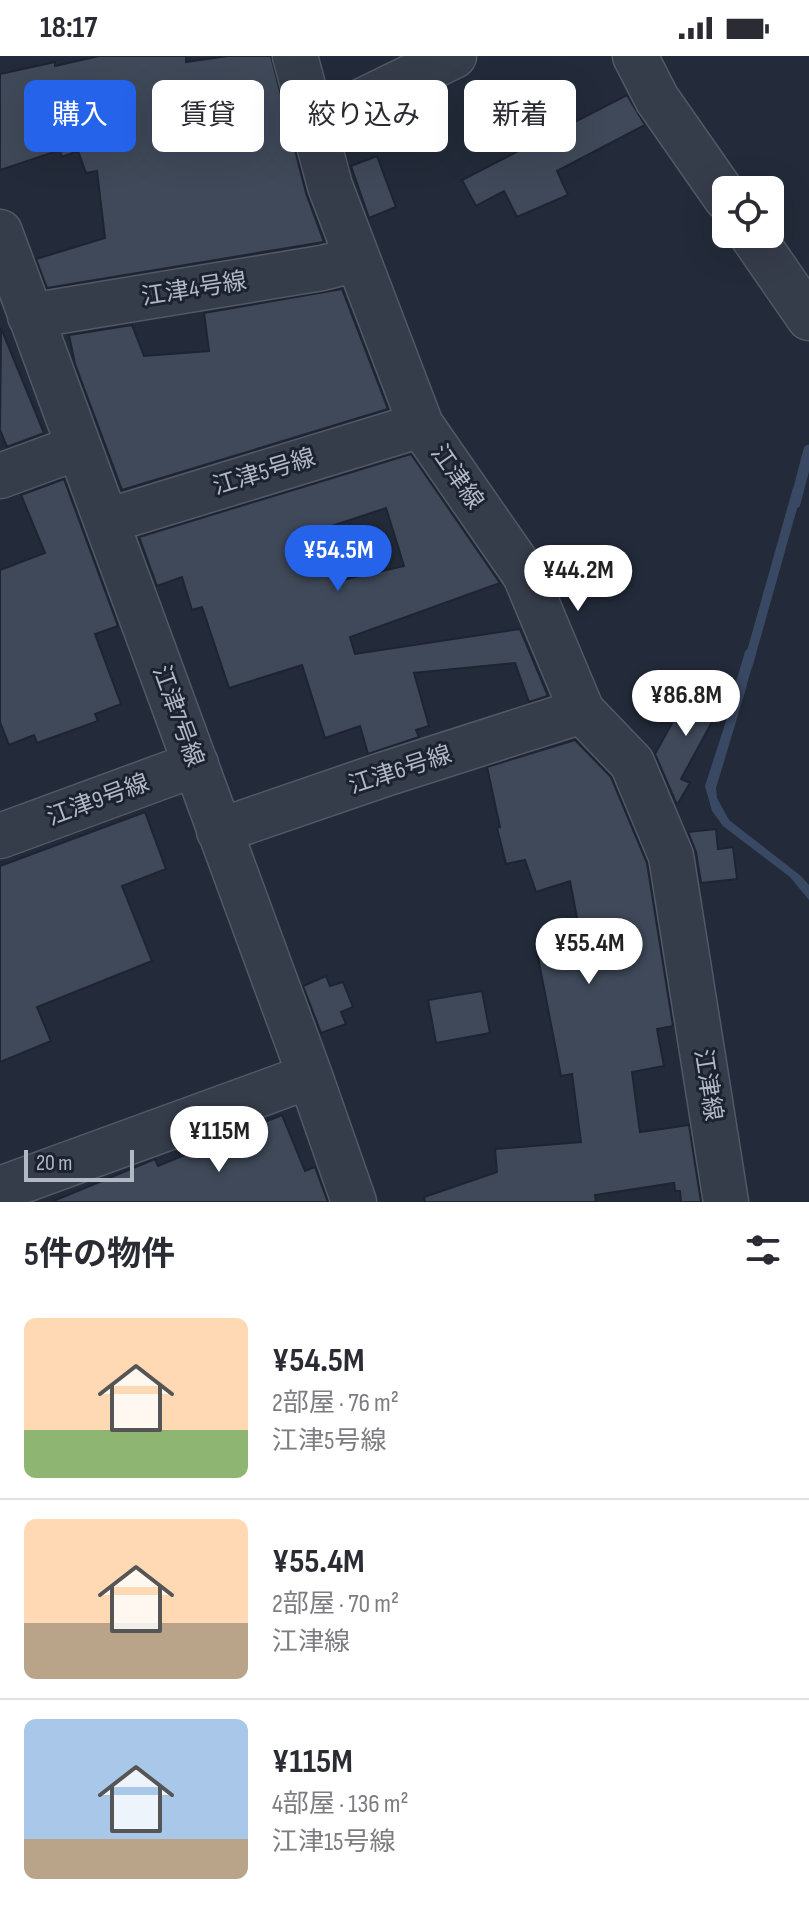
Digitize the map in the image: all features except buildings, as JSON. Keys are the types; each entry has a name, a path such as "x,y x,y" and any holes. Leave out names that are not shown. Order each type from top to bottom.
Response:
{"street":[{"name":"江津線","path":"295,56 301,80"},
{"path":"405,80 454,56"},
{"path":"635,56 657,99 712,178"},
{"name":"江津線","path":"321,152 330,186 421,425 525,575 582,711 632,763 671,856 726,1202"},
{"name":"江津7号線","path":"0,232 354,1202"},
{"path":"761,248 809,318"},
{"name":"江津4号線","path":"30,316 322,268 357,259"},
{"name":"江津5号線","path":"107,521 421,425"},
{"path":"0,476 79,447"},
{"name":"江津6号線","path":"219,831 582,711"},
{"name":"江津9号線","path":"0,836 196,764"},
{"path":"0,1189 310,1076"}],"water":[{"path":"793,488 802,491 752,668 743,665"},
{"path":"739,681 747,685 716,788 717,798 729,820 801,876 809,885 809,900 790,877 723,826 712,811 705,786"}],"waterway":[{"path":"795,503 809,450"},
{"path":"738,695 750,654"}]}
